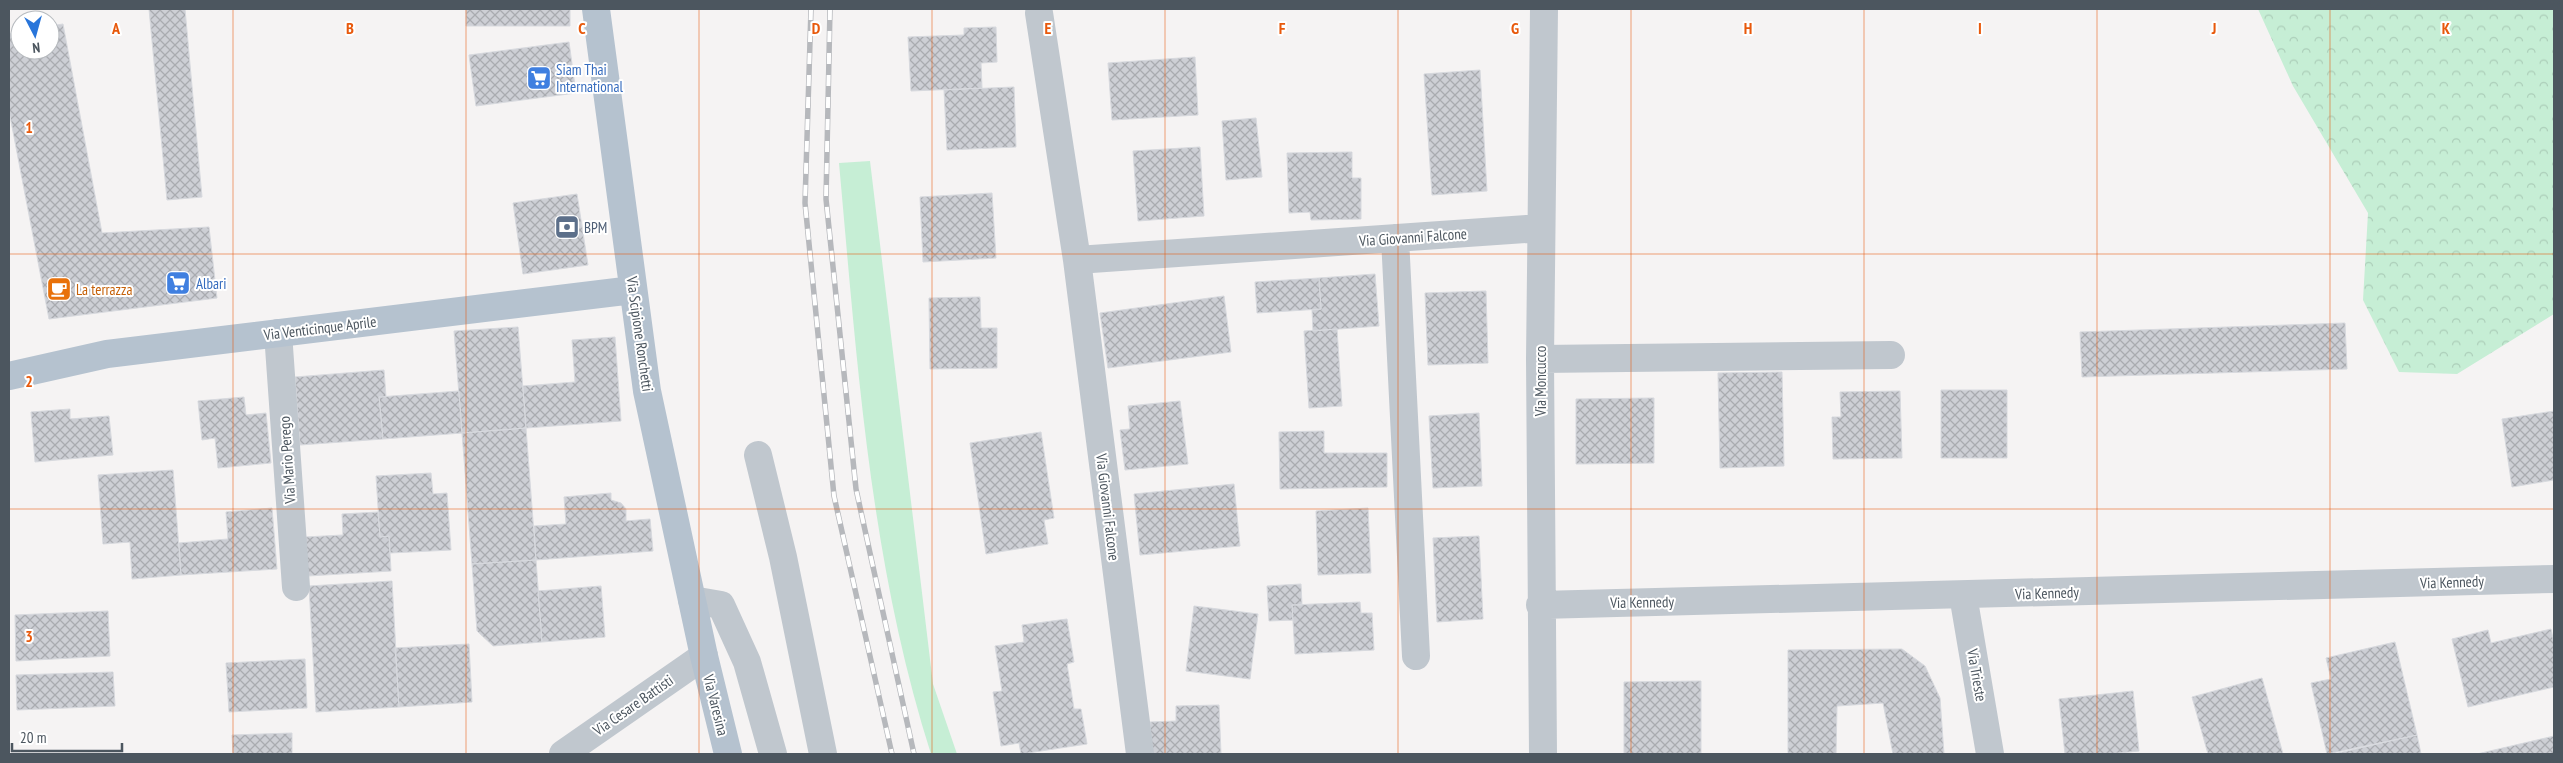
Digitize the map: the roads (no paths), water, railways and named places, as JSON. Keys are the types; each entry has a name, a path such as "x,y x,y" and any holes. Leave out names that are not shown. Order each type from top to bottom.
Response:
{"main road":[{"name":"Via Scipione Ronchetti","path":"596,9 647,390 704,656"},
{"name":"Via Venticinque Aprile","path":"9,376 107,354 633,290"},
{"name":"Via Varesina","path":"704,656 728,754"}],"street":[{"name":"Via Moncucco","path":"1543,754 1540,605 1540,228 1544,9"},
{"name":"Via Giovanni Falcone","path":"1039,12 1077,260 1140,754"},
{"name":"Via Giovanni Falcone","path":"1077,260 1540,228"},
{"path":"1395,238 1416,656"},
{"name":"Via Mario Perego","path":"278,333 296,587"},
{"path":"1540,359 1891,355"},
{"path":"758,455 783,558 824,754"},
{"name":"Via Kennedy","path":"1540,605 2554,579"},
{"name":"Via Trieste","path":"1962,595 1990,754"},
{"path":"692,600 721,605 747,662 773,754"},
{"name":"Via Cesare Battisti","path":"563,754 704,656"}],"railway":[{"path":"811,9 805,203 834,496 892,754"},
{"path":"830,9 826,199 856,489 914,754"}],"place":[{"name":"Siam Thai International","path":"539,78"},
{"name":"BPM","path":"567,227"},
{"name":"Albari","path":"178,283"},
{"name":"La terrazza","path":"59,289"}]}
